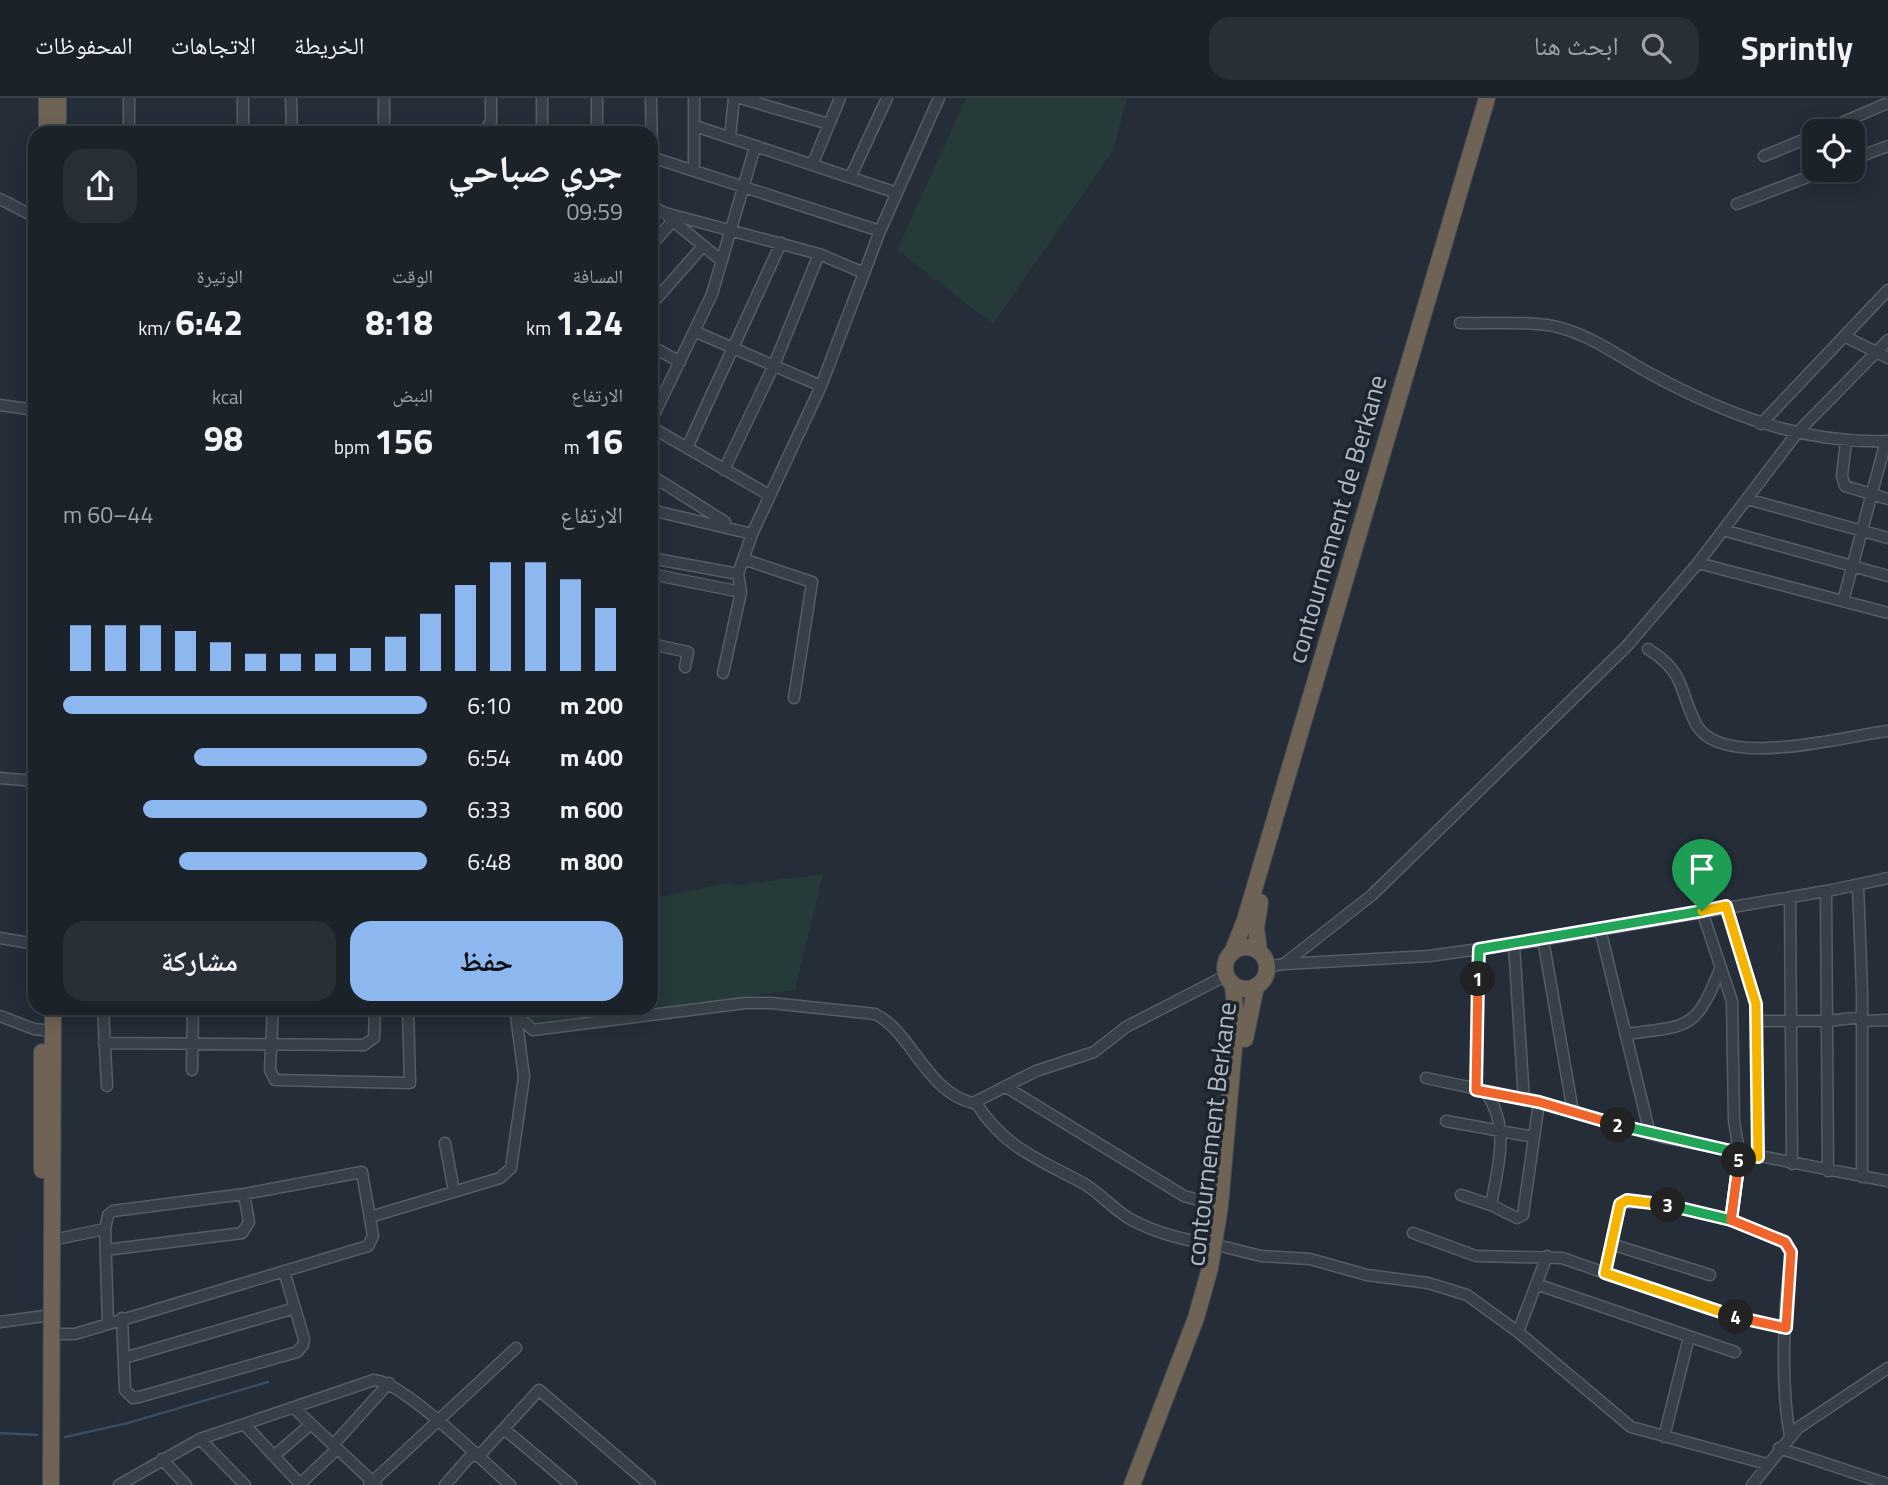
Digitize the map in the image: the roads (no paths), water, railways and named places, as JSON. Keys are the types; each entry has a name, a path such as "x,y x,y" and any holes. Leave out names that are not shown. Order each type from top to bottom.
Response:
{"highway":[{"path":"47,98 47,126"},
{"path":"58,98 58,126"},
{"name":"contournement de Berkane","path":"1232,953 1245,920 1487,98"},
{"path":"1259,951 1256,928 1262,892 1498,98"},
{"path":"1132,1485 1196,1318 1219,1246 1236,1014 1226,963 1232,953 1242,947 1259,951 1275,965 1256,986 1244,989 1230,979"},
{"name":"contournement Berkane","path":"1143,1485 1205,1321 1219,1246 1246,1024 1256,986"},
{"path":"45,1015 48,1031 52,1240 46,1315 52,1334 51,1485"},
{"path":"40,1485 46,1315 48,1031 51,1015"}],"street":[{"path":"129,98 129,126"},
{"path":"243,98 243,126"},
{"path":"291,98 292,126"},
{"path":"384,98 384,126"},
{"path":"488,126 491,121 491,98"},
{"path":"542,98 542,126"},
{"path":"597,98 597,126"},
{"path":"651,98 651,126"},
{"path":"694,98 694,171"},
{"path":"730,137 734,98"},
{"path":"740,98 829,124"},
{"path":"813,163 840,98"},
{"path":"851,176 887,98"},
{"path":"723,673 741,592 738,574 752,534 821,386 880,231 939,98"},
{"path":"1850,119 1888,103"},
{"path":"695,126 897,193"},
{"path":"1764,156 1802,140"},
{"path":"1865,155 1888,146"},
{"path":"658,407 696,332 733,231 755,147"},
{"path":"658,159 880,231"},
{"path":"1737,204 1802,179"},
{"path":"0,200 28,214"},
{"path":"658,210 722,261"},
{"path":"669,217 781,243 819,254 864,273"},
{"path":"658,234 669,217"},
{"path":"687,448 781,243"},
{"path":"658,297 703,246"},
{"path":"724,470 774,365 819,254"},
{"path":"1760,424 1888,290"},
{"path":"1460,323 1559,327 1600,344 1704,402 1760,424 1846,441 1887,441 1843,601"},
{"path":"696,332 821,386"},
{"path":"1844,336 1888,358"},
{"path":"1275,965 1344,919 1413,856 1628,646 1698,563 1797,433 1888,340"},
{"path":"658,350 680,362"},
{"path":"0,405 28,409"},
{"path":"658,431 769,495"},
{"path":"1846,441 1845,486 1888,499"},
{"path":"658,480 733,528"},
{"path":"1747,499 1888,538"},
{"path":"658,512 752,534"},
{"path":"1723,530 1888,576"},
{"path":"658,559 738,574"},
{"path":"743,559 813,582 794,698"},
{"path":"1698,563 1888,612"},
{"path":"658,575 741,592"},
{"path":"658,646 688,652 685,667"},
{"path":"1648,649 1665,660 1677,673 1701,732 1727,746 1760,750 1888,732"},
{"path":"0,778 28,780"},
{"path":"1275,965 1429,956 1479,949 1826,891 1888,878"},
{"path":"1858,885 1862,1019 1862,1177"},
{"path":"1826,891 1828,1171"},
{"path":"1790,897 1792,1164"},
{"path":"1726,906 1754,993 1758,1157"},
{"path":"1702,911 1732,1001 1736,1089 1734,1120 1740,1153 1731,1220"},
{"path":"1600,929 1650,1133"},
{"path":"0,937 28,943"},
{"path":"1543,939 1573,1112"},
{"path":"1514,944 1524,1100"},
{"path":"1476,1090 1479,949"},
{"path":"1626,1034 1691,1023 1703,1009 1721,967"},
{"path":"976,1103 1036,1071 1094,1052 1126,1027 1230,979"},
{"path":"658,1014 745,1003 771,1003 875,1014 888,1024 918,1062 948,1091 976,1103 990,1126 1004,1139 1041,1164 1094,1190 1132,1220 1175,1238 1261,1256 1310,1259 1367,1275 1453,1289 1482,1304 1631,1427 1767,1464"},
{"path":"103,1015 107,1086"},
{"path":"192,1070 193,1015"},
{"path":"273,1015 270,1070 280,1082 410,1083 408,1015"},
{"path":"104,1043 272,1042 364,1045 374,1038 375,1015"},
{"path":"370,1217 500,1178 511,1168 524,1077 516,1015"},
{"path":"519,1015 533,1030 651,1015"},
{"path":"0,1016 48,1031"},
{"path":"1756,1021 1888,1020"},
{"path":"1426,1078 1488,1094 1539,1102 1650,1133 1792,1164 1888,1181"},
{"path":"1006,1087 1184,1196 1220,1206"},
{"path":"1488,1094 1497,1109 1502,1131 1491,1205"},
{"path":"1461,1195 1491,1205 1517,1218 1523,1215 1539,1102"},
{"path":"1446,1121 1534,1137"},
{"path":"445,1143 454,1191"},
{"path":"52,1334 75,1334 368,1246 373,1236 362,1172 244,1195 113,1211 107,1215 105,1229 108,1323"},
{"path":"106,1250 242,1233 250,1222 244,1195"},
{"path":"1605,1273 1619,1207 1627,1200 1731,1220 1790,1247 1786,1328 1786,1415 1790,1436"},
{"path":"52,1240 105,1229"},
{"path":"1413,1233 1476,1256 1547,1256 1729,1315 1786,1328"},
{"path":"1611,1244 1710,1275"},
{"path":"1518,1332 1547,1256"},
{"path":"122,1318 125,1390 133,1398 297,1352 304,1339 284,1271"},
{"path":"1536,1284 1735,1352"},
{"path":"124,1358 295,1308"},
{"path":"0,1322 46,1315"},
{"path":"1664,1437 1689,1337"},
{"path":"295,1409 373,1484 436,1420 516,1348"},
{"path":"1752,1485 1790,1436 1888,1368"},
{"path":"119,1485 137,1481 162,1459 200,1439 374,1380 389,1383 510,1485"},
{"path":"245,1424 299,1485 389,1383"},
{"path":"445,1485 504,1429 539,1390 650,1485"},
{"path":"274,1456 310,1424"},
{"path":"504,1429 571,1485"},
{"path":"200,1439 245,1485"},
{"path":"1779,1448 1888,1484"},
{"path":"162,1459 186,1485"}],"waterway":[{"path":"65,1437 128,1423 268,1382"},
{"path":"0,1433 37,1435"}]}
